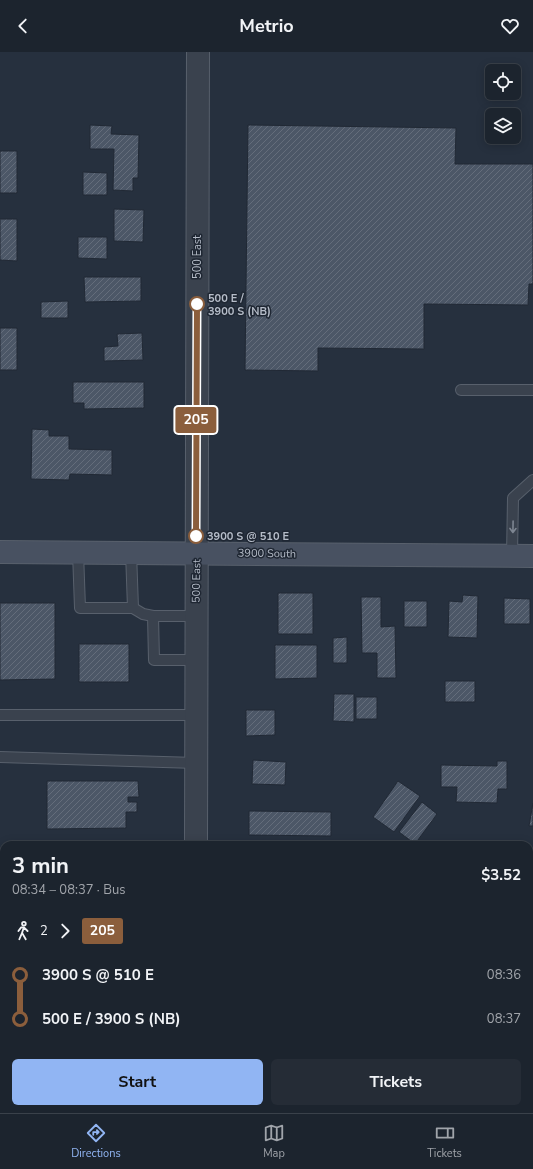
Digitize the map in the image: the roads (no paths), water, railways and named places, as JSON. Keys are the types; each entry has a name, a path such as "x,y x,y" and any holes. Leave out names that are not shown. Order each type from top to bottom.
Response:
{"main road":[{"name":"3900 South","path":"0,552 196,552 523,556"}],"street":[{"name":"500 East","path":"196,841 198,52"}],"lane":[{"path":"461,390 533,390"},
{"path":"523,556 513,498 533,480"},
{"path":"78,552 80,608 133,608 143,614 153,616 196,616"},
{"path":"131,552 133,608"},
{"path":"153,616 154,660 197,660"},
{"path":"0,715 197,715"},
{"path":"0,758 196,763"}],"place":[{"name":"500 E / 3900 S (NB)","path":"197,304"},
{"name":"3900 S @ 510 E","path":"196,536"}]}
